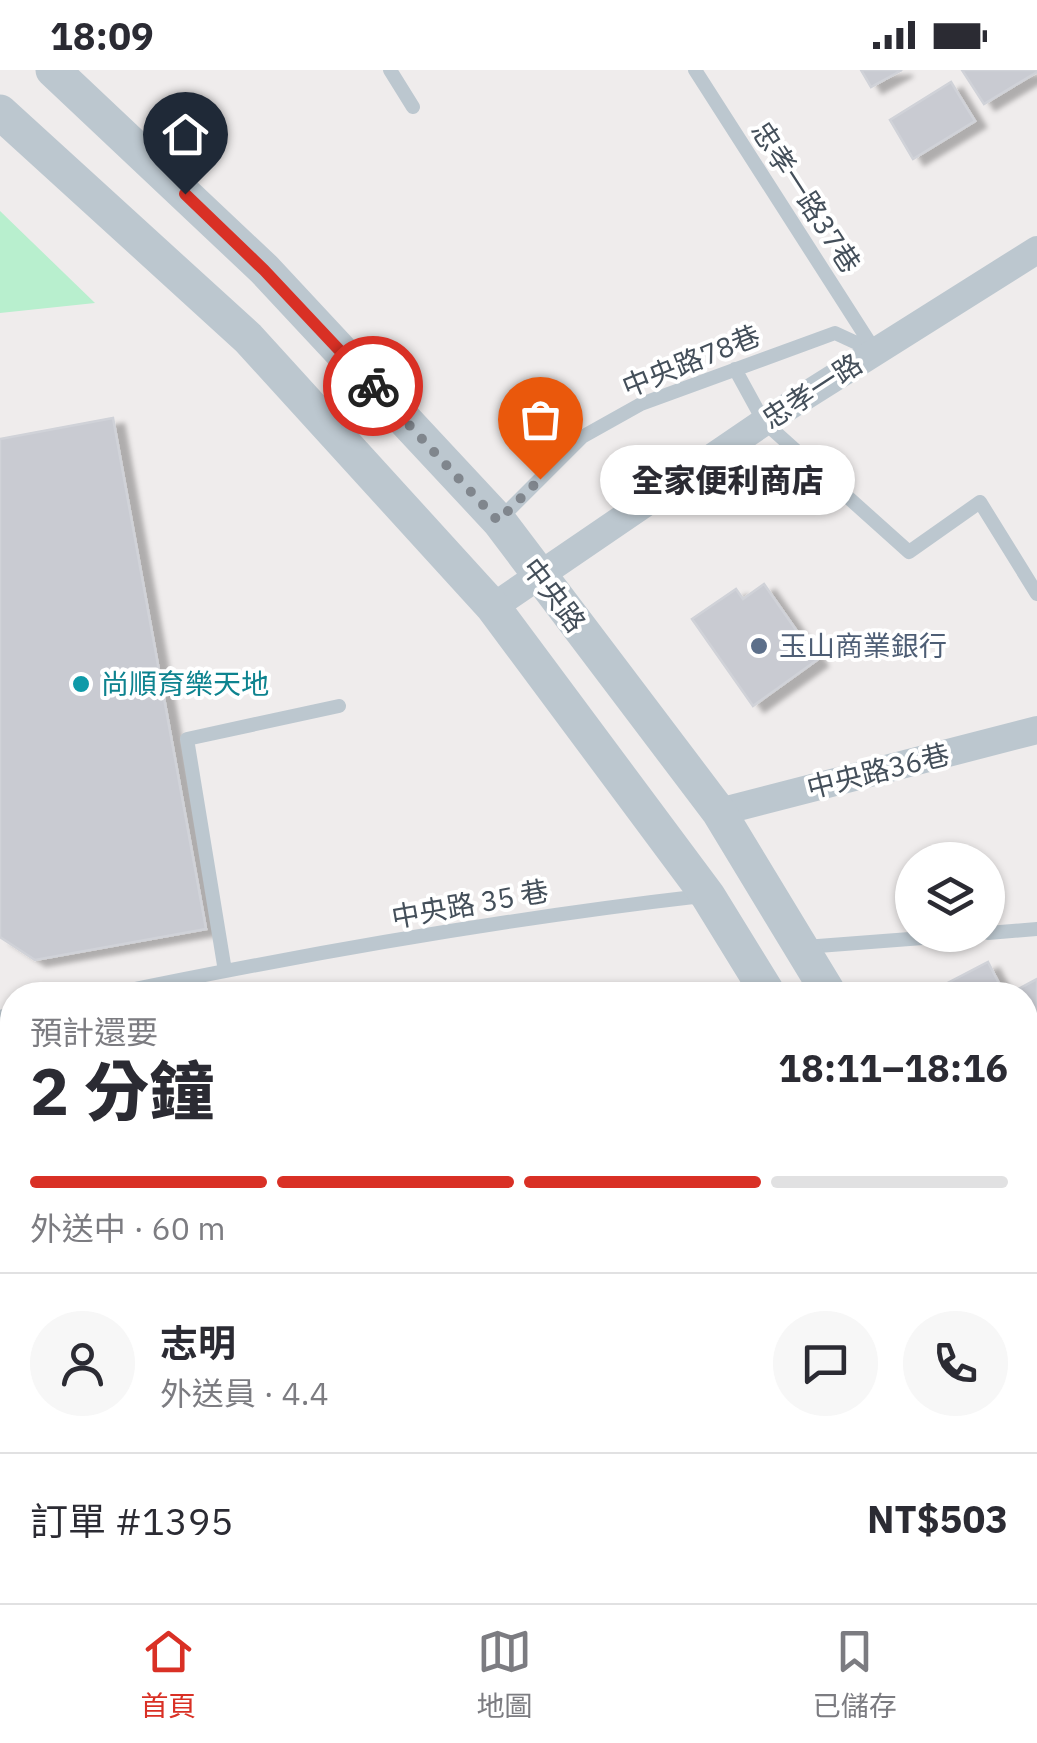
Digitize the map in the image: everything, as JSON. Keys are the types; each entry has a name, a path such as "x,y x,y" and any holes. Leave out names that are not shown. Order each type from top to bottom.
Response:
{"street":[{"name":"中央路","path":"53,70 264,270 498,521 719,812 822,982"},
{"name":"中央路","path":"0,112 248,338 494,608 708,896 760,982"},
{"name":"忠孝一路","path":"494,608 764,422 1037,250"},
{"name":"中央路36巷","path":"719,812 1037,730"}],"lane":[{"path":"390,70 413,107"},
{"name":"忠孝一路37巷","path":"695,70 875,351"},
{"name":"中央路78巷","path":"498,521 582,437 641,404 836,333 875,351"},
{"path":"735,369 764,422 909,552 980,502 1037,594"},
{"path":"225,972 187,738 339,706"},
{"name":"中央路 35 巷","path":"173,982 582,910 708,896"},
{"path":"1005,932 1037,929"},
{"path":"800,947 895,940"}],"green space":[{"path":"0,211 95,303 0,313"}],"building":[{"path":"861,70 902,70 871,87"},
{"path":"962,70 1037,70 1037,72 984,104"},
{"path":"951,82 975,121 913,159 890,120"},
{"name":"尚順育樂天地","path":"113,418 206,929 35,960 0,937 0,439"},
{"path":"764,584 817,660 753,706 692,619 736,589 743,599"},
{"path":"988,962 998,982 949,982"}],"way so far":[{"path":"373,386 498,521 540,479"}],"place":[{"name":"全家便利商店","path":"540,479"},
{"name":"玉山商業銀行","path":"759,646"},
{"name":"尚順育樂天地","path":"81,684"}],"route":[{"path":"185,194 264,270 373,386"}]}
